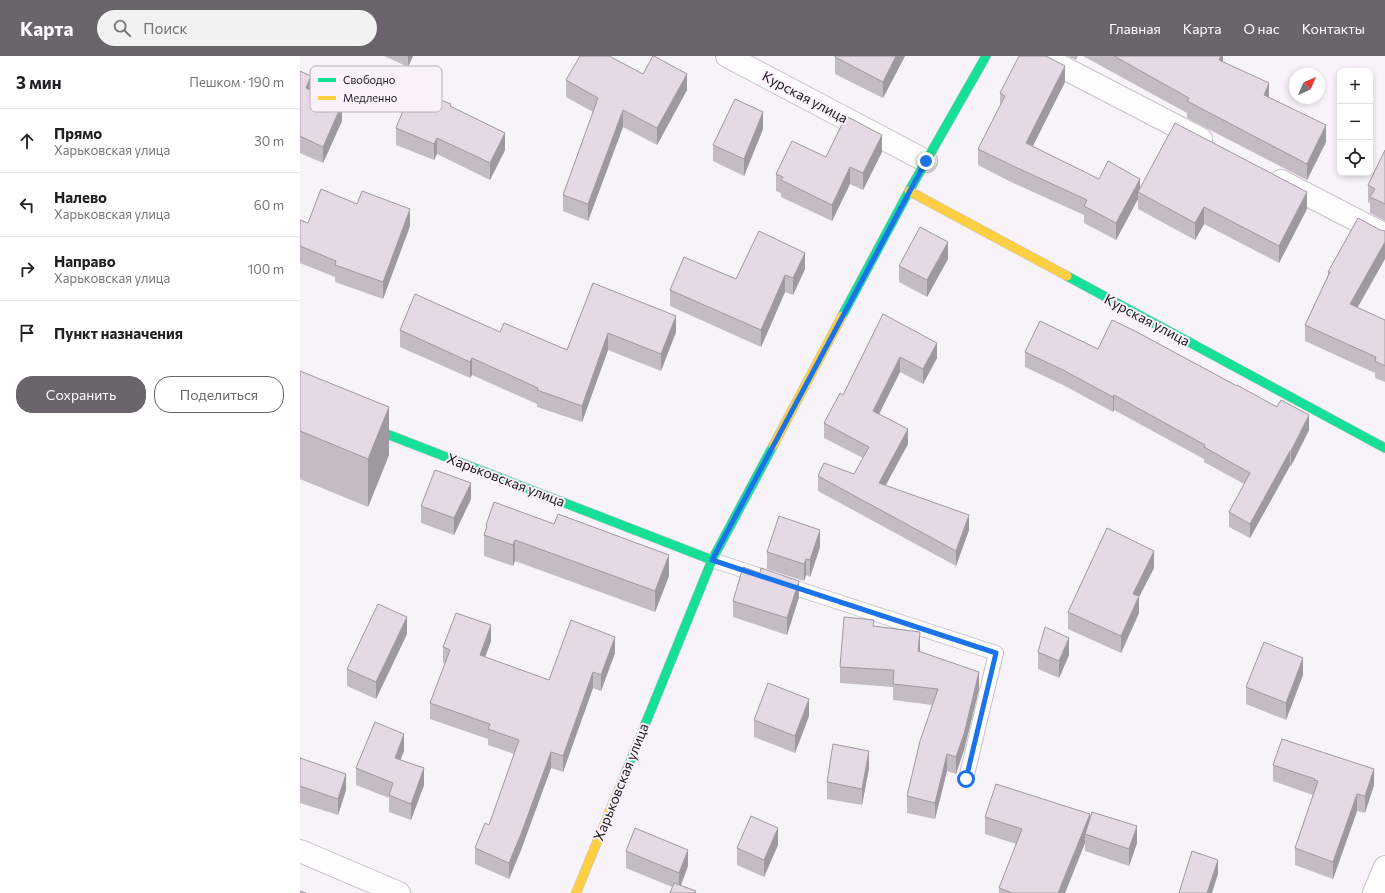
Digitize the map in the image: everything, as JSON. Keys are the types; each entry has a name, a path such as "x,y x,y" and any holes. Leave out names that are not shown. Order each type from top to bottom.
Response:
{"street":[{"name":"Курская улица","path":"727,56 926,161"},
{"name":"Харьковская улица","path":"576,893 712,560 909,191 986,56"},
{"path":"1040,56 1216,147"},
{"path":"1266,173 1385,235"},
{"name":"Курская улица","path":"909,191 1385,448"},
{"name":"Харьковская улица","path":"352,420 712,560"},
{"path":"300,851 399,893"},
{"path":"1374,893 1385,867"}],"lane":[{"name":"Харьковская улица","path":"712,560 996,653 966,779"}],"building":[{"path":"580,56 609,56 643,74 654,56 687,74 657,128 623,110 588,204 563,195 598,98 566,80"},
{"path":"835,56 896,56 883,82"},
{"path":"1019,56 1046,56 1065,66 1026,143 1099,179 1108,161 1140,179 1116,223 1084,206 1087,200 978,149 1005,96 1000,93"},
{"path":"1114,56 1221,56 1219,60 1269,83 1264,95 1326,125 1307,164 1187,101 1189,98"},
{"path":"300,71 310,76 306,88 310,90 310,112 338,112 323,147 300,136"},
{"path":"735,99 763,112 744,159 713,145"},
{"path":"442,101 505,133 490,163 437,138 434,144 396,128 403,112 442,112"},
{"path":"846,116 882,135 863,173 850,167 832,205 781,180 783,177 776,174 792,141 826,157"},
{"path":"1175,123 1307,192 1279,246 1204,207 1195,223 1138,192"},
{"path":"1385,150 1385,204 1370,197 1375,189 1368,185"},
{"path":"321,189 357,204 362,191 410,209 383,282 335,265 336,261 300,246 300,220 308,223"},
{"path":"1358,218 1380,230 1385,231 1385,242 1350,304 1385,320 1385,366 1375,361 1376,357 1305,325 1330,272 1328,272"},
{"path":"920,227 948,242 927,280 899,266"},
{"path":"759,231 805,253 793,278 785,275 761,330 670,290 684,257 736,279"},
{"path":"593,283 676,316 661,354 608,333 582,406 537,390 538,388 472,358 470,362 400,330 415,294 500,332 504,323 567,350"},
{"path":"883,314 937,343 923,369 900,357 873,411 908,429 879,483 969,515 956,551 818,476 824,463 854,474 869,447 824,423 840,393 843,395"},
{"path":"1112,320 1277,407 1281,400 1309,415 1291,451 1250,524 1229,512 1250,473 1204,447 1205,445 1114,395 1113,397 1065,371 1025,352 1040,321 1098,349"},
{"path":"300,371 389,407 368,459 300,431"},
{"path":"435,470 471,483 454,518 421,506"},
{"path":"494,502 554,524 558,514 669,555 655,591 515,540 513,545 484,535"},
{"path":"779,516 820,530 810,560 806,559 804,564 767,552"},
{"path":"1107,528 1154,551 1133,594 1139,596 1121,636 1068,612"},
{"path":"743,567 760,573 761,568 799,581 787,618 733,601"},
{"path":"378,604 407,617 376,682 347,669"},
{"path":"456,613 491,625 480,655 549,680 571,620 615,637 601,675 593,672 563,756 551,752 509,863 475,848 485,823 489,825 519,740 488,729 490,724 430,703 450,650 443,647"},
{"path":"844,617 874,620 873,626 920,632 918,651 979,672 964,734 956,757 947,754 935,803 907,796 920,741 938,689 893,684 894,670 840,667"},
{"path":"1045,627 1069,638 1059,661 1038,652"},
{"path":"1264,642 1303,658 1286,703 1246,687"},
{"path":"768,683 809,699 795,736 754,720"},
{"path":"375,722 404,734 395,758 424,768 411,804 389,795 393,783 356,768"},
{"path":"1282,739 1374,769 1365,796 1357,794 1333,862 1295,848 1318,781 1273,765"},
{"path":"833,744 869,751 862,789 827,782"},
{"path":"300,758 346,774 338,799 300,786"},
{"path":"996,784 1090,814 1058,893 1012,893 999,888 1022,829 985,817"},
{"path":"1092,812 1137,826 1129,849 1085,834"},
{"path":"751,816 778,828 764,860 737,848"},
{"path":"635,828 688,850 679,873 626,851"},
{"path":"1192,851 1218,860 1207,893 1179,893"},
{"path":"674,883 696,891 695,893 670,893"}],"traffic: fast":[{"path":"842,316 909,191 986,56"},
{"path":"1067,276 1385,448"},
{"path":"361,424 712,560"},
{"path":"625,774 712,560 773,446"}],"traffic: slow":[{"path":"909,191 1067,276"},
{"path":"773,446 842,316"},
{"path":"576,893 625,774"}],"route":[{"path":"926,161 712,560 996,653 966,779"}]}
